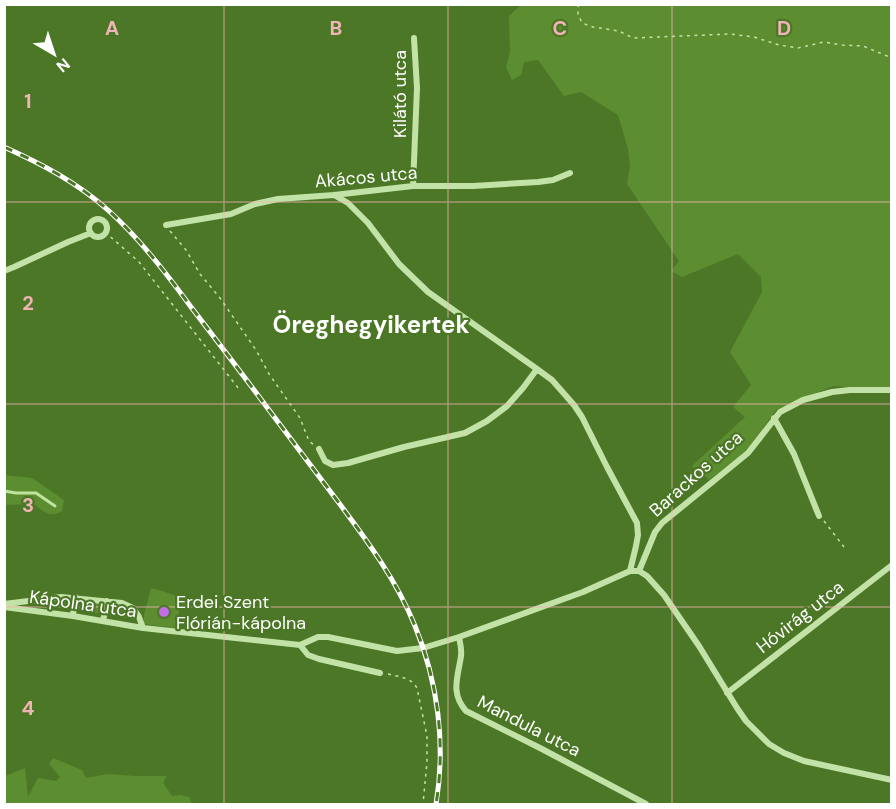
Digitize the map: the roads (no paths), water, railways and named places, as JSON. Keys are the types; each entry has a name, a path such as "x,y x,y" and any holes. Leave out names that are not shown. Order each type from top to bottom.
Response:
{"street":[{"name":"Kilátó utca","path":"413,186 417,88 414,38"},
{"name":"Akácos utca","path":"166,225 231,214 255,204 278,199 413,186 473,186 538,182 553,180 570,172"},
{"path":"319,449 325,461 333,465 465,433 487,421 507,406 537,369 428,292 399,264 368,223 348,203 334,195"},
{"path":"4,271 91,233 99,237 107,227 104,222 96,219 90,225 91,233"},
{"name":"Barackos utca","path":"537,369 552,380 582,417 637,523 638,535 630,571"},
{"name":"Barackos utca","path":"639,572 655,532 662,523 748,453 780,412 814,396 832,392 891,390"},
{"path":"774,418 794,454 819,516"},
{"name":"Hóvirág utca","path":"727,693 891,565"},
{"path":"459,637 584,592 630,571 639,572 647,576 664,595 746,721 769,744 804,761 891,780"},
{"path":"4,606 61,597 122,603 133,608 143,628"},
{"path":"73,616 75,597"},
{"path":"104,621 107,601"},
{"name":"Kápolna utca","path":"4,606 143,628 300,645 318,637 328,636 397,651 423,648 459,637"},
{"name":"Mandula utca","path":"459,637 461,656 456,687 461,706 466,711 646,804"},
{"name":"Kápolna utca","path":"300,645 308,655 319,659 380,673"}],"waterway":[{"path":"4,491 36,493 55,506"}],"railway":[{"path":"4,147 46,167 72,183 109,211 131,233 172,282 361,532 381,562 408,609 429,669 440,737 436,804"}],"place":[{"name":"Erdei Szent Flórián-kápolna","path":"164,612"}],"district":[{"name":"Öreghegyikertek","path":"371,324"}]}
